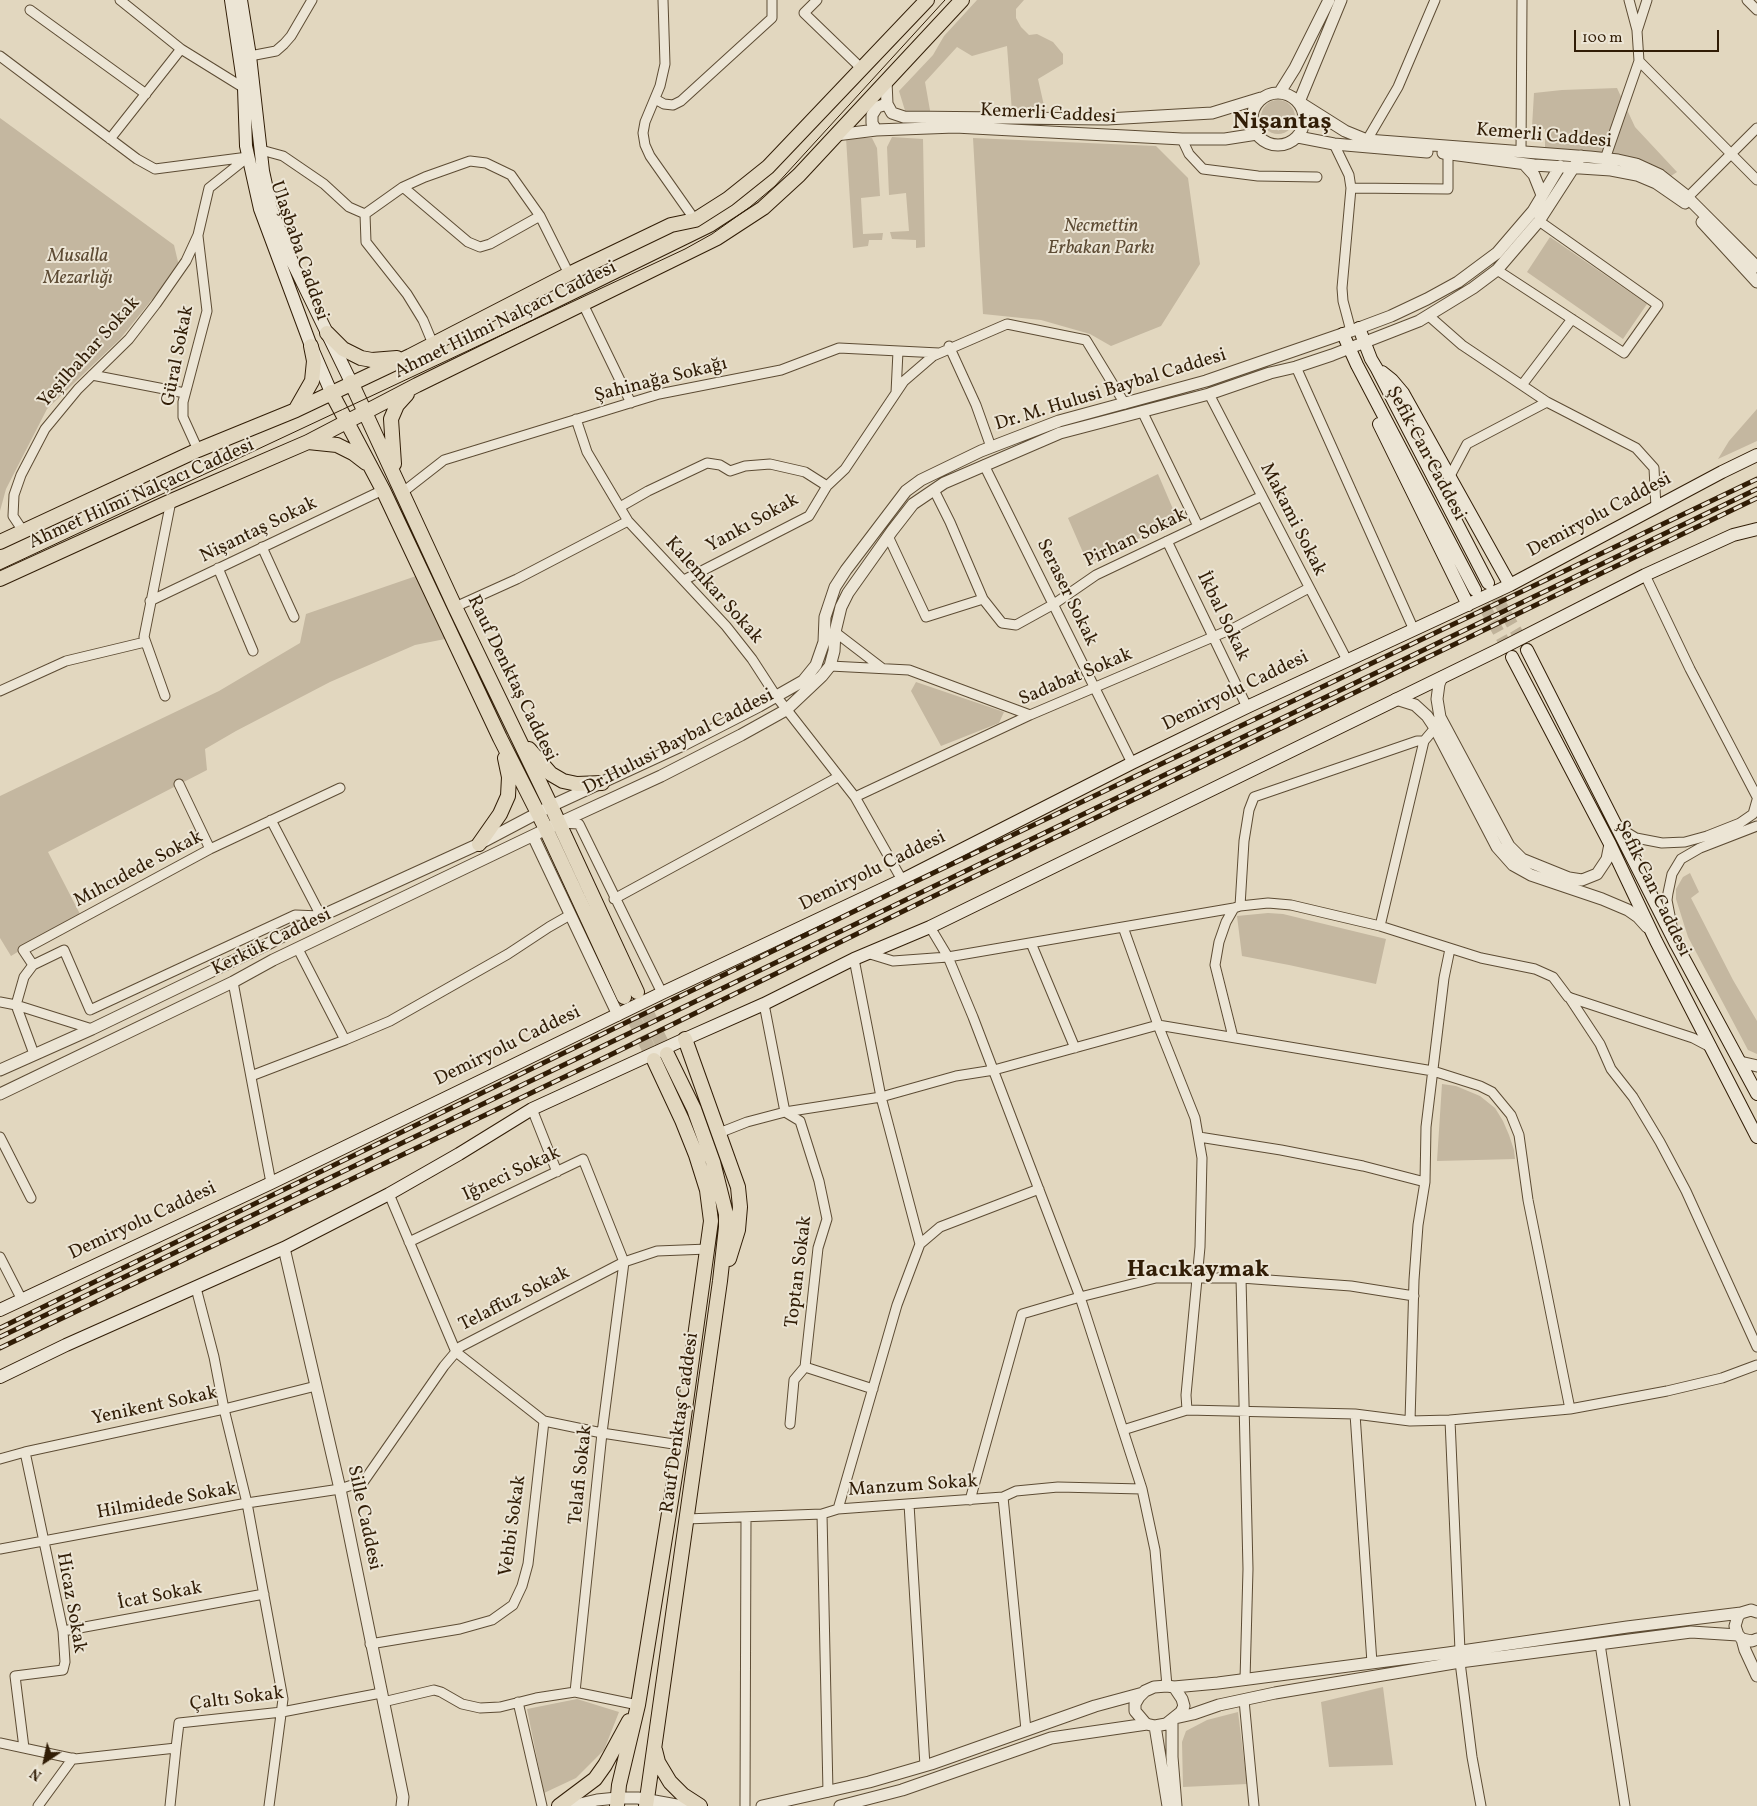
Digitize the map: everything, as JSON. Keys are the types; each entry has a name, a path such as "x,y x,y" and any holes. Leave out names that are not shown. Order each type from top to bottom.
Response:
{"main road":[{"name":"Ulaşbaba Caddesi","path":"231,0 244,88 246,146 260,209 311,346 331,392"},
{"name":"Ulaşbaba Caddesi","path":"241,0 267,191 276,224 290,259 352,382"},
{"name":"Ahmet Hilmi Nalçacı Caddesi","path":"0,542 198,450 296,410 410,356 569,274 671,225 695,220 728,199 768,167 927,0"},
{"name":"Ahmet Hilmi Nalçacı Caddesi","path":"0,579 171,501 308,442 417,385 717,238 763,208 799,175 962,0"},
{"name":"Şefik Can Caddesi","path":"1351,331 1364,344 1378,369 1488,583"},
{"name":"Şefik Can Caddesi","path":"1351,331 1349,349 1475,590"},
{"path":"327,333 343,349 361,358 378,359 410,356"},
{"path":"296,410 312,381 314,361 311,346"},
{"path":"1378,369 1392,380 1403,393 1510,585"},
{"path":"1361,373 1362,388 1374,416 1468,605"},
{"name":"Rauf Denktaş Caddesi","path":"352,382 455,607 551,806 552,826 624,997"},
{"path":"395,475 390,419 392,412 402,398 417,385"},
{"name":"Rauf Denktaş Caddesi","path":"331,392 383,490 500,738 538,813 552,826 637,992"},
{"path":"308,442 337,445 370,465"},
{"name":"Demiryolu Caddesi","path":"0,1310 270,1183 902,880 1247,707 1510,585 1722,472 1757,456"},
{"path":"0,1378 66,1345 284,1248 389,1194 532,1109 764,1004 867,953 930,927 1442,677 1645,575 1733,535 1757,529"},
{"name":"Şefik Can Caddesi","path":"1527,650 1676,944 1757,1094"},
{"name":"Şefik Can Caddesi","path":"1512,657 1610,844 1652,932 1757,1137"},
{"path":"511,724 545,769 557,778 577,784 602,783"},
{"path":"479,844 500,814 508,796 507,767 500,738"},
{"path":"684,1039 735,1176 740,1207 735,1242 720,1281"},
{"name":"Rauf Denktaş Caddesi","path":"647,1803 726,1227 726,1214 718,1180 700,1125 667,1054"},
{"name":"Rauf Denktaş Caddesi","path":"617,1802 638,1705 680,1445 711,1221 707,1190 690,1138 654,1060"},
{"path":"559,1806 595,1779 605,1765 638,1705"},
{"path":"654,1745 658,1762 670,1782 700,1806"}],"street":[{"path":"120,0 181,49 244,88"},
{"path":"250,56 276,51 284,44 291,36 312,0"},
{"path":"663,0 665,64 655,99 645,122 644,144 650,156 695,220"},
{"path":"655,99 664,104 673,105 681,101 772,18 772,0"},
{"path":"818,0 804,13 862,69"},
{"path":"1280,92 1295,68 1329,0"},
{"path":"1299,102 1342,0"},
{"path":"1367,140 1398,87 1435,0"},
{"path":"1522,0 1523,158 1534,176 1542,195"},
{"path":"1605,159 1639,61 1637,30 1629,0"},
{"path":"1637,30 1647,0"},
{"path":"1747,0 1757,10"},
{"path":"30,10 146,94"},
{"path":"110,139 181,49"},
{"path":"0,56 136,159 155,169 248,157"},
{"path":"1639,61 1757,180"},
{"path":"876,130 872,123 872,114 878,107 887,104 886,81"},
{"path":"1280,92 1294,97 1299,102 1305,116 1304,124 1298,137 1284,144 1277,145 1269,143 1257,134 1252,119 1253,112 1261,98 1280,92"},
{"name":"Kemerli Caddesi","path":"887,104 892,113 904,117 1107,119 1212,113 1261,98"},
{"name":"Kemerli Caddesi","path":"1299,102 1345,131 1367,140 1523,158 1560,166 1578,161 1637,175 1656,183 1683,202 1757,282"},
{"name":"Kemerli Caddesi","path":"836,135 876,130 955,127 1182,139 1225,139 1257,134"},
{"path":"1688,197 1757,128"},
{"name":"Kemerli Caddesi","path":"1298,137 1334,144 1448,154 1578,161 1605,159 1629,162 1646,168 1670,182 1688,197 1757,267"},
{"path":"1182,139 1189,154 1203,169 1258,176 1318,177"},
{"path":"1334,144 1349,175 1351,188 1342,288 1343,301 1351,331 1398,313 1458,282 1497,253 1524,223 1560,166"},
{"path":"261,150 283,156 324,184 349,207 365,214"},
{"path":"1351,188 1448,189 1448,154"},
{"name":"Yeşilbahar Sokak","path":"18,533 21,528 13,516 14,495 21,475 45,429 64,404 129,339 156,304 186,261 198,235 209,188 248,157"},
{"path":"365,214 403,187 425,177 470,161 486,163 511,175 540,216 569,274"},
{"path":"1349,349 1429,316 1498,270 1539,221 1578,161"},
{"path":"403,187 468,242 480,247 490,244 540,216"},
{"path":"365,214 366,242 407,294 423,320 434,344"},
{"path":"1498,270 1624,354 1658,306 1539,221"},
{"name":"Güral Sokak","path":"198,235 207,311 182,402 183,417 198,450"},
{"path":"583,304 631,403"},
{"path":"1429,316 1462,345 1547,402 1636,448 1654,468 1656,508"},
{"path":"1522,385 1572,319"},
{"path":"939,353 1007,324 1086,340 1125,404"},
{"name":"Dr. M. Hulusi Baybal Caddesi","path":"804,681 816,665 824,642 826,617 835,587 906,491 921,480 944,467 1059,421 1206,381 1351,331"},
{"path":"950,347 976,405 991,447"},
{"name":"Şahinağa Sokağı","path":"403,492 444,460 659,394 781,370 839,348 939,353"},
{"name":"Dr. M. Hulusi Baybal Caddesi","path":"830,666 841,607 848,592 913,504 944,483 1060,433 1209,394 1349,349"},
{"path":"896,394 898,351"},
{"name":"Yankı Sokak","path":"684,580 809,516 827,486 845,469 904,381 939,353"},
{"path":"1296,367 1414,630"},
{"path":"92,375 185,393"},
{"name":"Makami Sokak","path":"1209,394 1347,660"},
{"path":"1450,476 1467,444 1547,402"},
{"path":"1142,411 1198,526"},
{"name":"Kalemkar Sokak","path":"576,419 587,452 628,521 726,626 752,659 786,710 855,798 902,880"},
{"path":"620,507 648,491 707,463 720,465 730,471 745,466 770,464 805,472 827,486"},
{"name":"Seraser Sokak","path":"984,465 1132,763"},
{"name":"Nişantaş Sokak","path":"150,601 383,490"},
{"name":"Pirhan Sokak","path":"934,490 983,598 1002,623 1016,625 1054,604 1096,575 1262,496"},
{"path":"165,696 144,638 171,501"},
{"path":"455,607 517,579 628,521"},
{"path":"888,536 926,617 983,598"},
{"name":"İkbal Sokak","path":"1167,541 1247,707"},
{"path":"262,547 294,617"},
{"path":"218,568 253,651"},
{"path":"1617,826 1636,838 1662,843 1685,842 1707,836 1740,823 1753,814 1757,798 1690,669 1645,575"},
{"name":"Sadabat Sokak","path":"855,798 1030,715 1234,628 1309,588"},
{"path":"835,632 882,668"},
{"path":"0,691 66,661 145,642"},
{"path":"830,666 909,670 1030,715"},
{"name":"Dr.Hulusi Baybal Caddesi","path":"552,826 669,772 786,710 830,666"},
{"path":"1442,677 1437,699 1440,717 1509,846 1522,859 1569,878 1582,880 1597,874 1607,859 1610,844"},
{"name":"Dr.Hulusi Baybal Caddesi","path":"538,813 693,740 804,681"},
{"path":"1396,699 1415,705 1427,716 1497,847 1513,865 1531,875 1602,899 1628,910 1638,917 1652,932"},
{"path":"1380,926 1424,741 1435,728"},
{"path":"1233,1037 1215,965 1226,922 1237,907 1244,841 1249,810 1254,797 1424,741"},
{"path":"614,899 838,777"},
{"path":"179,784 210,849"},
{"name":"Mıhcıdede Sokak","path":"34,964 23,950 210,849 340,788"},
{"name":"Kerkük Caddesi","path":"0,1070 92,1029 264,946 321,916 479,844 538,813"},
{"path":"34,1054 16,1005 24,977 34,964 64,950 90,1010 295,915 321,916 271,820"},
{"path":"552,826 579,824 662,994"},
{"path":"1676,944 1667,900 1672,874 1681,859 1700,848 1755,825"},
{"name":"Kerkük Caddesi","path":"0,1094 552,826"},
{"path":"533,836 618,1015"},
{"path":"867,953 893,961 948,956 1268,903 1291,905 1380,926 1481,958 1535,968 1553,977 1568,997 1600,1044 1611,1069 1633,1097 1660,1142 1686,1191 1757,1347"},
{"path":"251,1076 390,1021 508,954 549,926 570,915"},
{"path":"840,1806 902,1790 1051,1738 1166,1724 1181,1712 1184,1706 1182,1699 1170,1687 1155,1550 1142,1489 1080,1297 994,1070 948,956 930,927"},
{"path":"1123,927 1158,1025 1195,1118 1202,1158 1201,1216 1186,1395 1187,1410"},
{"path":"1031,943 1075,1048"},
{"path":"298,949 345,1040"},
{"path":"1410,1421 1414,1296 1418,1225 1425,1182 1426,1128 1444,978 1450,949"},
{"path":"854,959 881,1097 920,1244"},
{"path":"233,982 270,1183"},
{"path":"1568,997 1693,1038 1710,1047"},
{"path":"0,1002 16,1005 92,1029"},
{"path":"764,1004 785,1112"},
{"path":"719,1133 747,1122 785,1112 881,1097 956,1076 994,1070 1158,1025 1433,1071 1480,1086 1492,1092 1512,1115 1519,1135 1528,1200 1570,1409"},
{"path":"1740,1062 1757,1066"},
{"path":"532,1109 557,1172"},
{"name":"Toptan Sokak","path":"785,1112 800,1121 819,1181 827,1220 818,1248 805,1367 794,1380 790,1424"},
{"path":"0,1137 31,1198"},
{"path":"1199,1138 1290,1152 1363,1166 1425,1182"},
{"name":"Iğneci Sokak","path":"409,1242 583,1159 624,1262"},
{"path":"838,1509 897,1306 920,1244 940,1228 1039,1189"},
{"path":"389,1194 456,1352 544,1421 602,1433 680,1445"},
{"name":"Sille Caddesi","path":"284,1248 340,1489 370,1644 404,1803"},
{"name":"Telaffuz Sokak","path":"340,1489 364,1481 444,1366 460,1347 624,1262 657,1251 708,1249"},
{"path":"0,1257 22,1300"},
{"name":"Telafi Sokak","path":"575,1692 602,1433 624,1262"},
{"path":"970,1500 1022,1314 1156,1278 1241,1278 1351,1286 1414,1296"},
{"path":"1241,1278 1248,1569 1245,1680"},
{"path":"196,1288 214,1357 224,1409 247,1504 283,1699 270,1806"},
{"path":"1123,1430 1187,1410 1355,1414 1410,1421 1450,1420 1570,1409 1667,1391 1722,1378 1757,1365"},
{"path":"805,1367 873,1389"},
{"name":"Yenikent Sokak","path":"0,1459 224,1409 316,1386"},
{"path":"1355,1414 1372,1663"},
{"path":"1450,1420 1460,1657 1472,1757 1481,1806"},
{"name":"Vehbi Sokak","path":"370,1644 460,1629 492,1620 512,1605 522,1586 528,1564 544,1421"},
{"name":"Hicaz Sokak","path":"24,1748 15,1676 63,1670 65,1662 63,1632 42,1541 25,1452"},
{"name":"Manzum Sokak","path":"686,1519 822,1514 838,1509 1002,1497 1016,1491 1058,1487 1142,1489"},
{"name":"Hilmidede Sokak","path":"0,1549 340,1489"},
{"path":"1002,1497 1026,1730"},
{"path":"908,1504 925,1766"},
{"path":"822,1514 828,1792"},
{"path":"746,1517 746,1806"},
{"name":"İcat Sokak","path":"63,1632 264,1594"},
{"path":"1174,1719 1219,1705 1460,1657 1627,1627 1756,1611"},
{"path":"1742,1613 1738,1616 1735,1626 1757,1676"},
{"path":"762,1806 870,1782 925,1766 1095,1706 1143,1693 1154,1687 1245,1680 1372,1663 1600,1644 1691,1632 1740,1637 1752,1641 1757,1640"},
{"path":"1600,1644 1624,1806"},
{"name":"Çaltı Sokak","path":"176,1748 179,1723 282,1712 434,1690 442,1692 462,1704 480,1708 575,1692"},
{"path":"575,1692 638,1705"},
{"path":"1143,1693 1135,1704 1135,1711 1139,1718 1151,1725 1168,1806"},
{"path":"1244,1700 1254,1806"},
{"path":"518,1702 542,1806"},
{"path":"1174,1719 1172,1757 1176,1806"},
{"path":"0,1743 74,1758 176,1748 170,1806"},
{"path":"38,1806 74,1758"},
{"path":"571,1806 597,1800 682,1806"}],"green space":[{"path":"977,0 1024,0 1016,9 1016,18 1021,27 1029,35 1037,34 1053,42 1063,54 1063,64 1038,79 1045,110 1012,112 1007,46 972,56 957,47 925,82 931,116 907,117 899,91 933,55 944,36"},
{"path":"1617,88 1635,127 1677,172 1671,176 1617,155 1545,148 1545,129 1532,127 1534,93"},
{"path":"1278,100 1285,101 1290,105 1294,110 1294,124 1290,129 1285,133 1278,134 1271,133 1266,129 1262,124 1261,117 1262,110 1266,105 1271,101"},
{"name":"Musalla Mezarlığı","path":"0,118 174,245 179,266 120,339 47,409 6,489 0,511"},
{"path":"892,137 923,139 925,247 916,248 916,240 892,239 890,232 909,231 906,193 889,195 887,147"},
{"path":"846,138 872,138 877,148 880,196 861,198 863,234 883,233 882,240 869,240 868,246 853,248"},
{"name":"Necmettin Erbakan Parkı","path":"973,138 1156,146 1188,178 1200,264 1161,326 1111,346 1090,334 1041,320 983,314"},
{"path":"1550,237 1647,304 1623,339 1527,272"},
{"path":"1757,409 1757,441 1718,459 1729,441"},
{"path":"1158,474 1179,523 1171,528 1148,534 1088,564 1068,518"},
{"path":"419,575 445,639 415,645 330,682 236,731 205,749 207,770 48,852 80,914 11,956 0,938 0,796 219,691 300,643 306,614"},
{"path":"916,682 1004,712 999,723 941,746 911,691"},
{"path":"1690,873 1699,892 1691,898 1733,980 1757,1021 1757,1054 1748,1050 1688,937 1676,899 1676,889 1683,877"},
{"path":"1268,913 1283,914 1386,939 1376,984 1242,956 1237,916"},
{"path":"1442,1084 1456,1086 1480,1096 1495,1108 1509,1135 1515,1159 1437,1161"},
{"path":"1383,1687 1393,1765 1329,1767 1321,1702"},
{"path":"577,1699 619,1712 604,1750 576,1778 544,1793 527,1709"},
{"path":"1238,1712 1247,1784 1183,1787 1182,1742 1186,1731 1207,1720"}],"tunnel":[{"path":"1488,583 1526,648"},
{"path":"1475,590 1512,656"},
{"path":"637,992 667,1054"},
{"path":"624,998 654,1060"}],"tram line":[{"path":"0,570 685,249 712,234 750,207 775,186 945,0"}],"railway":[{"path":"0,1328 908,885 1757,479"},
{"path":"0,1337 1757,489"},
{"path":"0,1348 606,1057 1757,498"}],"district":[{"name":"Nişantaş","path":"1282,124"},
{"name":"Hacıkaymak","path":"1198,1272"}]}
